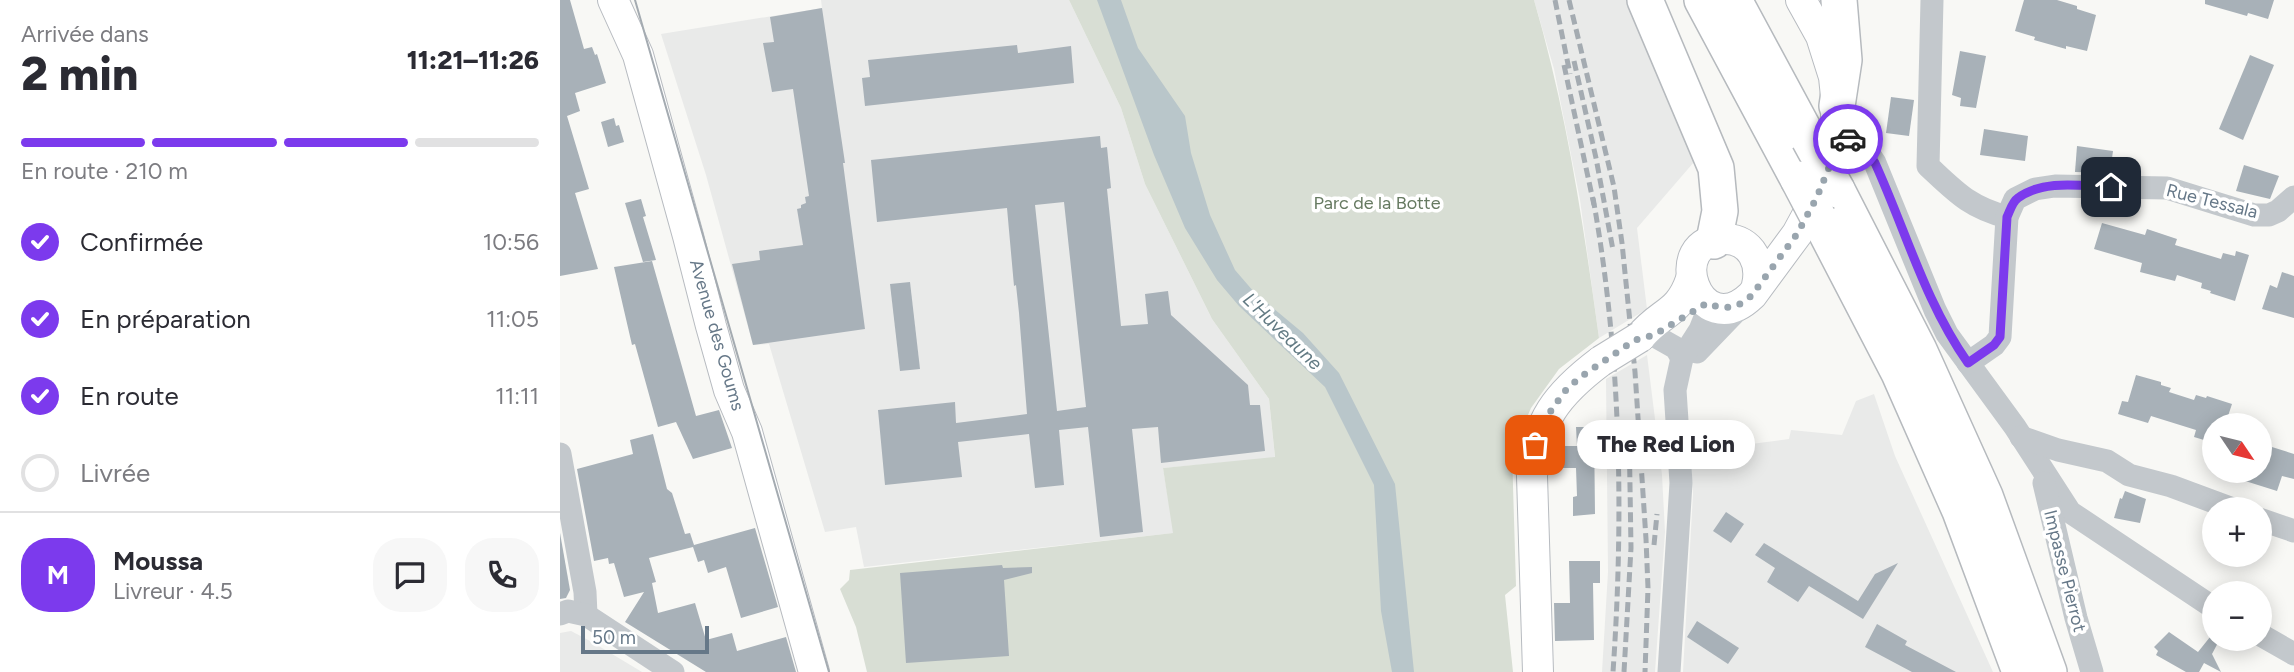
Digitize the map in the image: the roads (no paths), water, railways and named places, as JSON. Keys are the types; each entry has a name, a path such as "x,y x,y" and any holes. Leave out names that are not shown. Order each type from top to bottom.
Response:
{"highway":[{"path":"1645,0 1716,168 1720,211 1713,241"},
{"path":"1702,0 1798,178 1827,204 1919,350 1985,496 2049,672"},
{"path":"1734,0 1827,124"},
{"path":"1839,0 1844,60 1827,124 1827,204 1960,511 2020,672"}],"main road":[{"name":"Avenue des Goums","path":"613,0 638,55 729,390 747,432 814,672"},
{"path":"1538,672 1532,476 1535,445 1545,419 1579,378 1647,336 1649,326 1678,305 1685,296 1703,296 1728,308 1751,294 1797,234 1817,197 1832,160 1827,124 1830,61 1821,36 1801,0"},
{"path":"1753,253 1784,221 1805,189 1827,124"},
{"path":"1703,296 1691,267 1695,256 1713,241 1735,240 1745,245 1758,263 1759,274 1751,294"}],"street":[{"path":"1932,0 1928,166 1982,211 2007,217 2000,337 1994,345 1968,363"},
{"path":"1827,124 1867,151 1875,163 1947,334 2018,432 2070,512 2202,600"},
{"name":"Rue Tessala","path":"2007,217 2015,199 2035,189 2055,186 2167,188 2254,215 2269,215 2278,211 2294,197"},
{"path":"1679,369 1733,316 1751,294"},
{"path":"1669,672 1681,483 1675,390 1679,369 1700,330 1703,296"},
{"path":"1647,336 1675,348 1679,369"},
{"path":"2018,432 2058,450 2107,461 2129,475 2202,497"},
{"path":"560,454 585,592 586,615"},
{"name":"Impasse Pierrot","path":"2041,470 2076,618 2092,672"},
{"path":"2272,523 2294,531"},
{"path":"560,614 568,611 586,615 673,672"},
{"path":"2272,641 2294,654"}],"water":[{"name":"L'Huveaune","path":"1097,0 1121,0 1138,48 1185,116 1191,153 1210,215 1235,270 1254,292 1303,333 1339,373 1395,484 1414,672 1392,672 1381,611 1374,485 1325,387 1239,306 1217,280 1185,228 1154,155"}],"tram line":[{"path":"635,0 829,672"}],"railway":[{"path":"1555,0 1570,74"},
{"path":"1569,0 1614,187 1622,243 1635,372 1646,539 1648,588 1645,672"},
{"path":"1574,61 1613,250"},
{"path":"1564,65 1594,205"},
{"path":"1593,198 1609,316 1618,434 1618,553 1613,672"},
{"path":"1624,672 1631,548 1629,424"},
{"path":"1654,545 1657,514"}],"place":[{"name":"The Red Lion","path":"1535,445"}],"park label":[{"name":"Parc de la Botte","path":"1377,203"}]}
